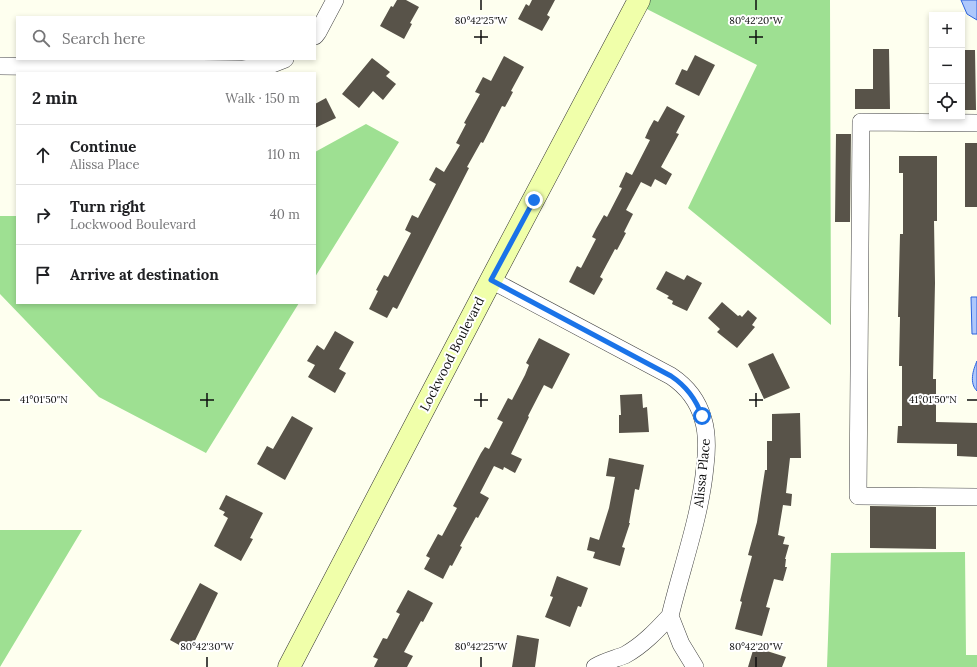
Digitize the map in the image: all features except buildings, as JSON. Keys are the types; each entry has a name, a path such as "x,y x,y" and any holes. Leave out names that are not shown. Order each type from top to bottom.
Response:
{"main road":[{"name":"Lockwood Boulevard","path":"289,667 639,0"}],"street":[{"path":"316,35 335,0"},
{"path":"0,66 243,68 267,66 282,60"},
{"path":"977,123 861,122 858,496 977,497"},
{"name":"Alissa Place","path":"491,280 671,376 687,389 697,404 703,419 707,438 704,483 697,516 670,616 648,640 639,647 623,655 603,662 595,667"},
{"path":"670,616 681,644 695,667"}],"green space":[{"path":"639,0 830,0 831,325 688,208 757,65 637,4"},
{"path":"366,124 399,142 316,275 316,151"},
{"path":"0,216 16,216 16,304 298,304 206,453 99,397 0,294"},
{"path":"0,530 82,530 0,667"},
{"path":"965,552 966,655 977,655 977,667 827,667 831,553"}],"water":[{"path":"961,0 977,0 977,20 967,14"},
{"path":"971,297 977,297 977,334 972,334"},
{"path":"977,361 977,391 972,380"}],"route":[{"path":"534,200 491,280 678,380 687,389 697,404 702,416"}]}
